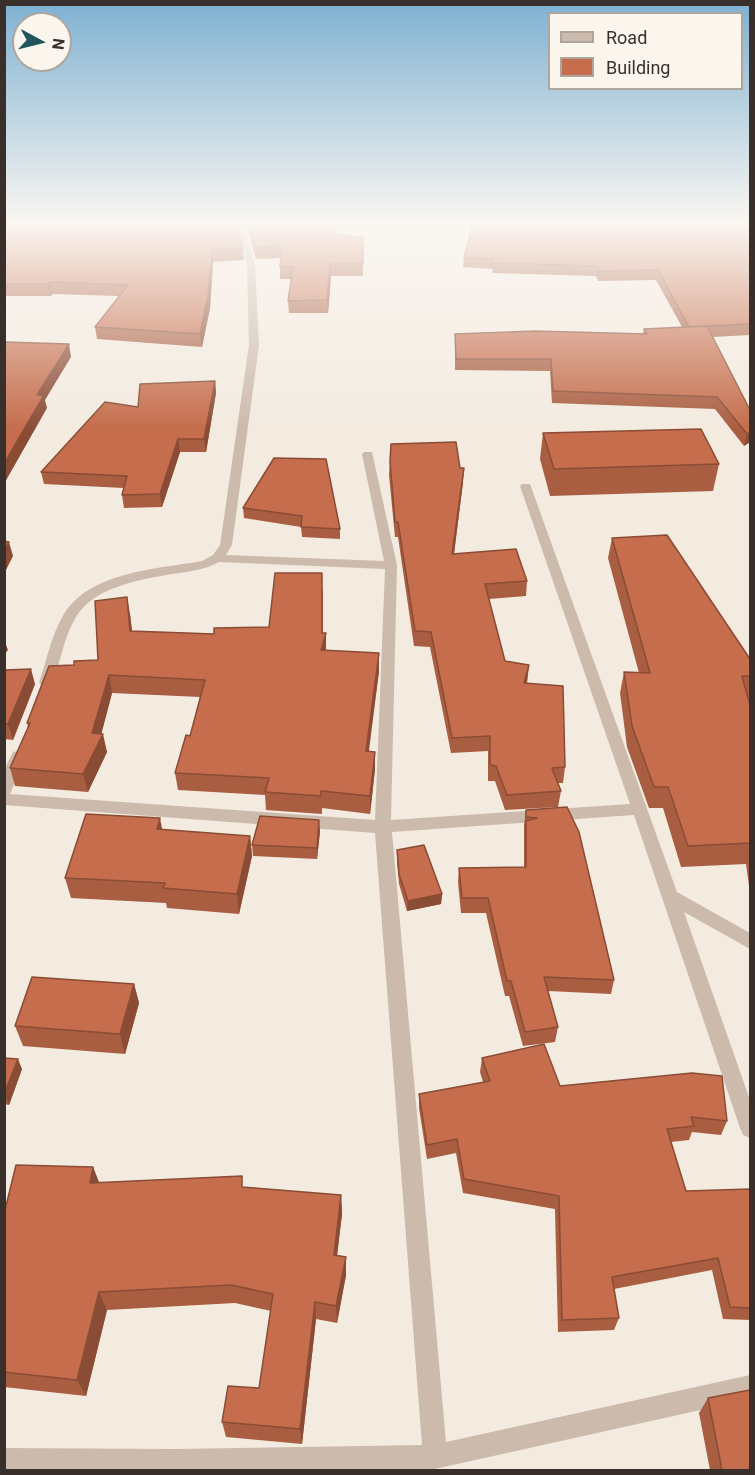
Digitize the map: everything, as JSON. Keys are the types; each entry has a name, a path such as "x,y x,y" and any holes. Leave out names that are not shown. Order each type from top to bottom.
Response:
{"street":[{"path":"44,690 71,614 85,600 106,585 206,564 217,558 226,545 254,345 252,292"},
{"path":"368,454 391,564 383,828 435,1457"},
{"path":"526,486 638,809 673,897 750,1128"},
{"path":"217,558 391,564"},
{"path":"4,791 11,760 24,741"},
{"path":"4,799 383,828 638,809"},
{"path":"673,897 750,942"},
{"path":"4,1460 174,1466 435,1457 750,1387"}],"building":[{"path":"123,292 208,292 200,334 95,327"},
{"path":"289,292 328,292 327,300 288,301"},
{"path":"670,292 750,292 750,324 689,327"},
{"path":"707,326 750,410 750,432 747,434 717,397 553,391 551,359 456,359 455,334 535,331 647,334 644,329"},
{"path":"4,342 69,344 37,395 44,395 4,464"},
{"path":"215,381 204,439 178,439 160,494 122,495 127,476 41,472 105,402 138,407 140,384"},
{"path":"701,429 719,464 554,469 543,433"},
{"path":"456,442 460,468 464,468 452,554 516,549 527,581 485,584 505,661 529,665 524,683 563,686 565,767 552,768 561,791 507,795 496,766 490,765 490,736 452,738 431,632 415,631 398,522 395,522 390,461 391,444"},
{"path":"274,458 326,459 340,529 301,527 302,516 243,508"},
{"path":"667,535 750,659 750,676 742,676 750,705 750,843 688,846 668,787 654,787 632,726 624,672 650,673 612,538"},
{"path":"4,541 9,542 4,551"},
{"path":"275,573 322,573 322,633 326,633 321,650 379,653 366,751 375,752 370,796 321,791 321,796 265,792 269,778 175,773 186,735 190,736 205,680 109,675 92,733 103,734 83,774 10,768 30,723 27,723 49,666 74,665 74,661 98,660 95,601 127,597 130,631 214,634 214,628 269,627"},
{"path":"31,669 8,724 4,724 4,670"},
{"path":"567,807 579,832 614,980 544,977 558,1027 525,1032 511,981 507,981 488,898 462,898 459,868 526,867 526,821 537,818 526,817 526,810"},
{"path":"86,814 160,818 157,829 250,836 237,894 163,888 165,883 65,878"},
{"path":"260,816 319,820 317,848 252,845"},
{"path":"424,845 442,894 408,901 399,874 397,850"},
{"path":"32,977 134,984 120,1034 15,1026"},
{"path":"544,1044 560,1086 692,1073 722,1076 727,1121 691,1117 694,1126 667,1129 686,1191 750,1189 750,1308 730,1307 718,1258 612,1277 619,1318 562,1320 559,1196 464,1179 457,1139 427,1145 419,1094 490,1081 482,1058"},
{"path":"4,1058 18,1059 4,1094"},
{"path":"16,1165 93,1167 90,1183 242,1176 242,1187 341,1195 334,1255 346,1257 336,1306 315,1302 300,1429 222,1422 228,1386 259,1388 273,1294 231,1285 99,1292 77,1380 4,1372 4,1214"},
{"path":"750,1390 750,1470 722,1470 708,1398"}]}
